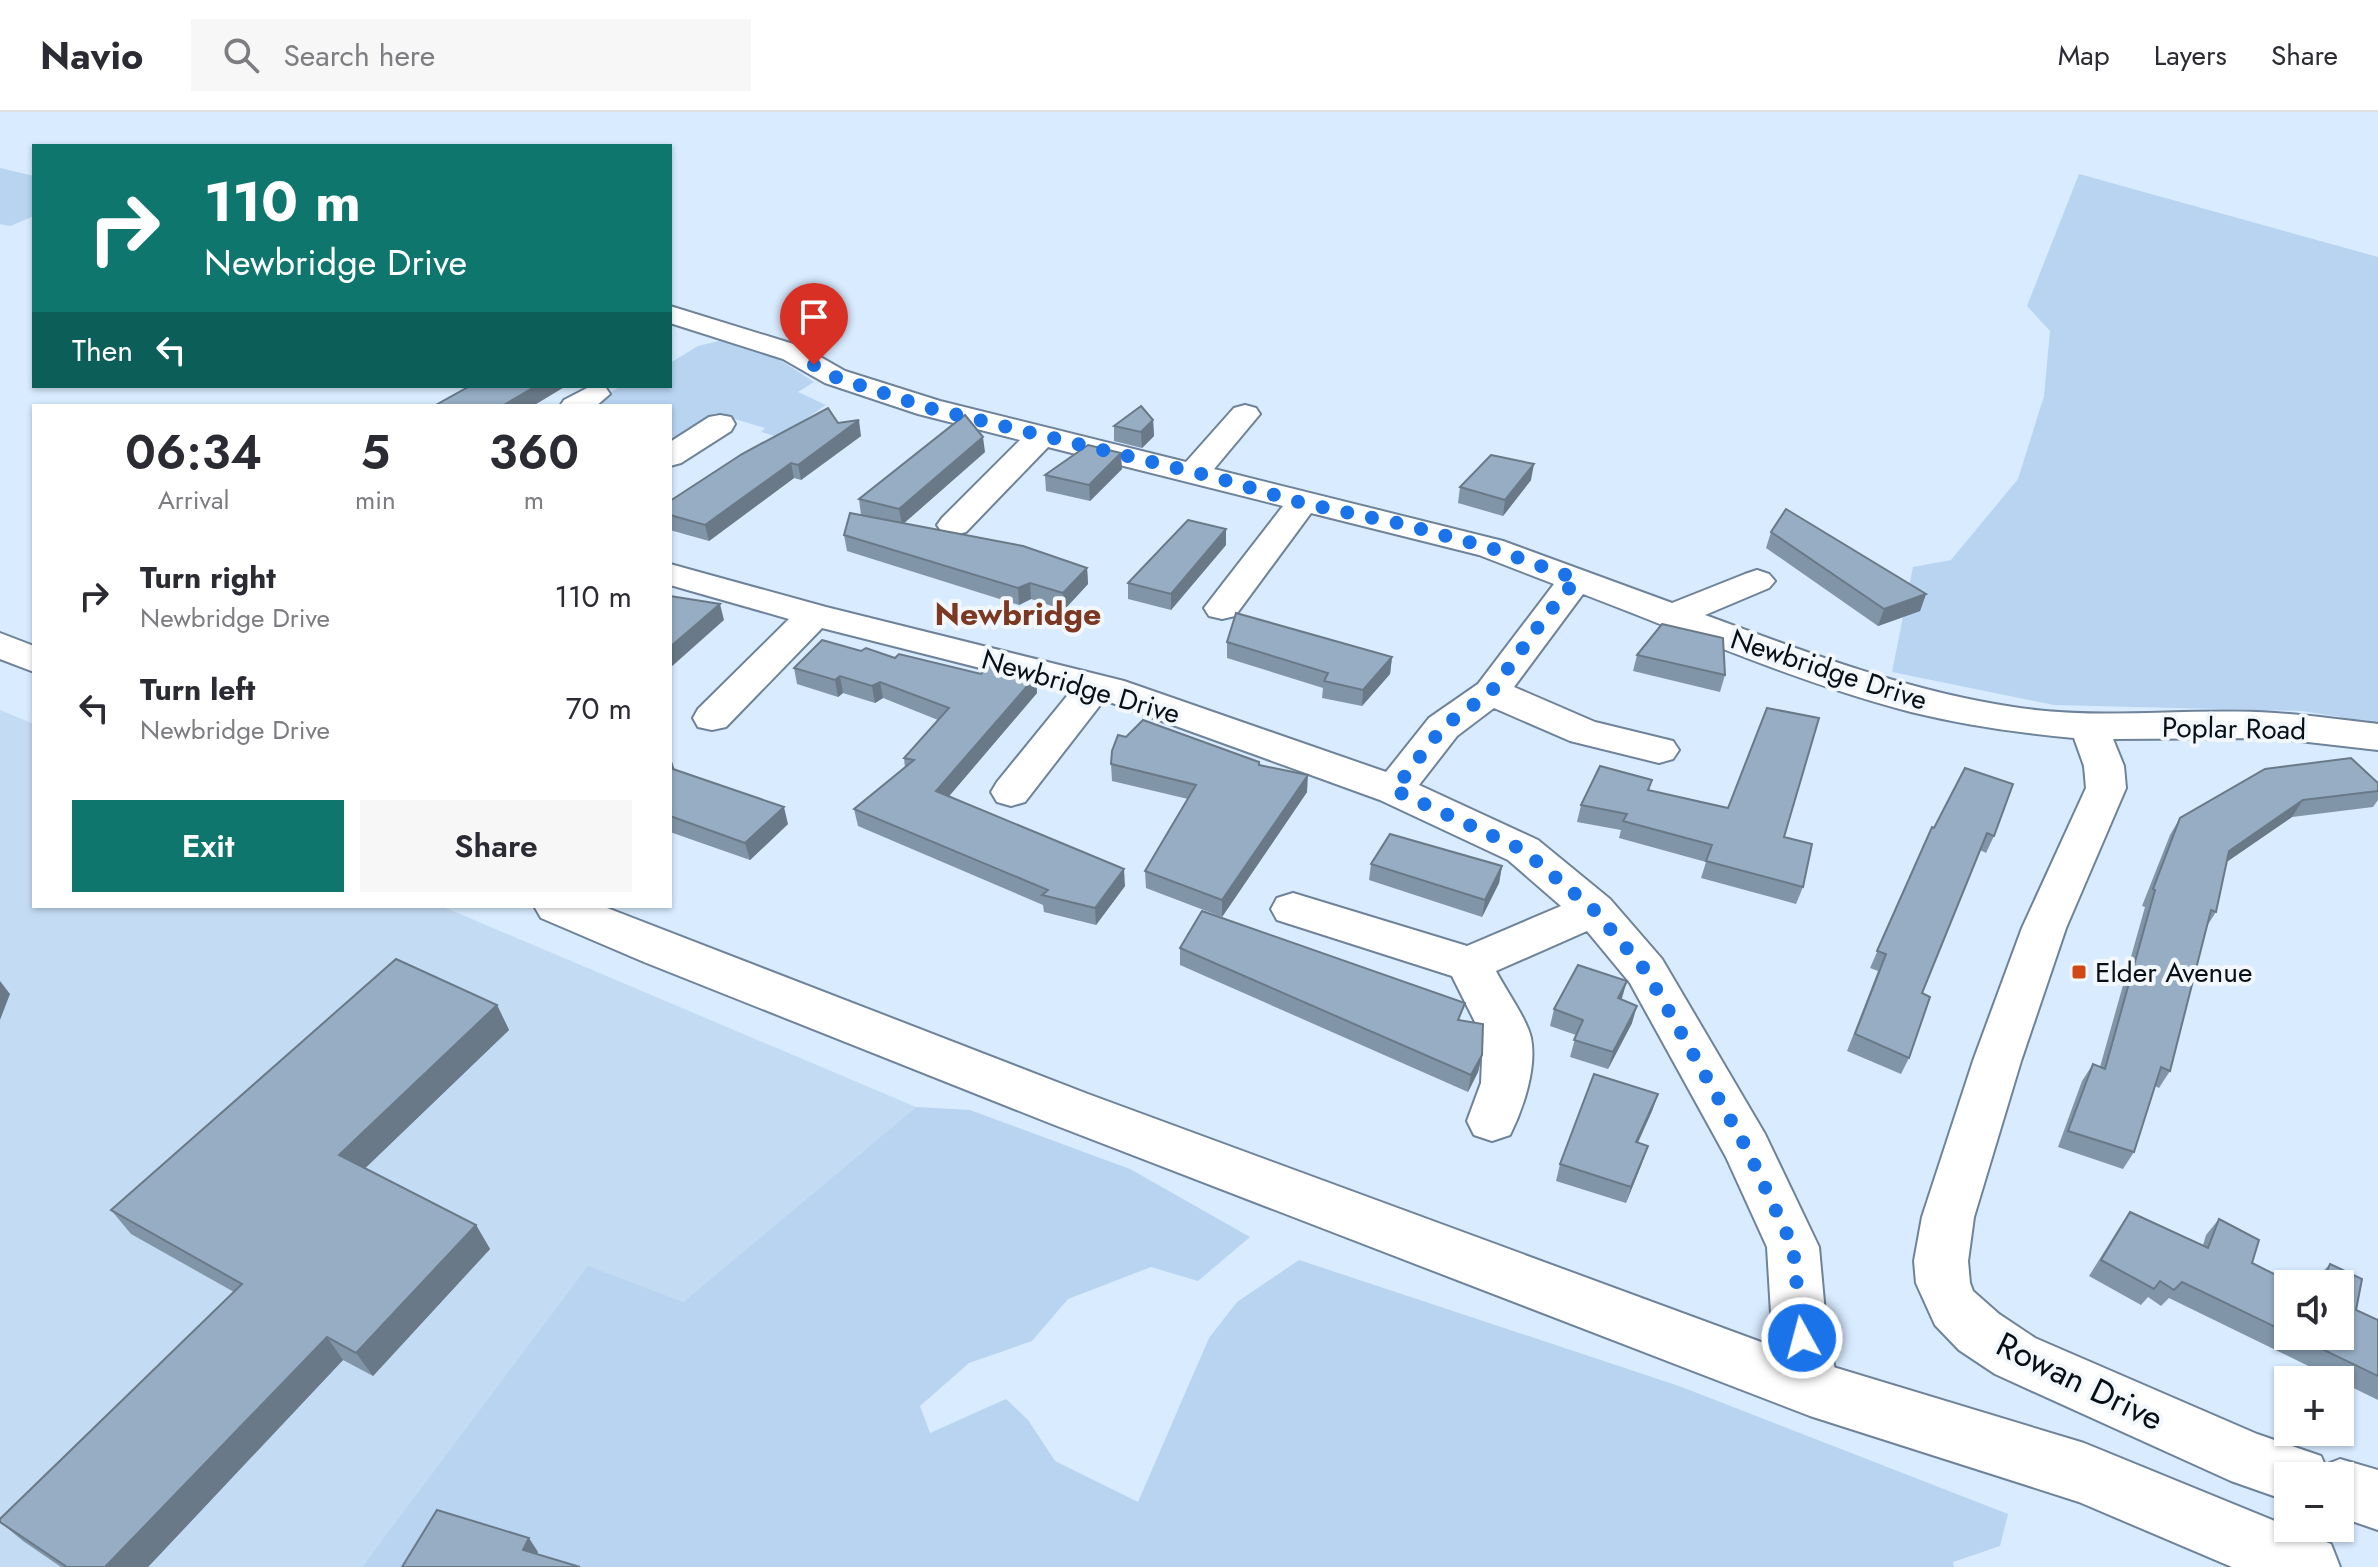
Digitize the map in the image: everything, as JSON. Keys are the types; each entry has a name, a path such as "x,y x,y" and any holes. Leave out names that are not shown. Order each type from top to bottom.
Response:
{"highway":[{"path":"0,645 32,659"},
{"path":"562,908 661,950 1070,1109 1810,1388 2084,1473 2308,1567"}],"street":[{"name":"Newbridge Drive","path":"672,316 696,335 793,353 835,377 882,394 1302,503 1402,524 1491,548 1824,672 1916,701 2015,720 2089,727"},
{"path":"1194,473 1245,414"},
{"path":"672,455 720,424"},
{"path":"954,525 1041,436"},
{"path":"1222,608 1302,503"},
{"name":"Newbridge Drive","path":"672,575 814,615 1096,685 1394,790 1523,850 1594,910 1646,971 1747,1149 1793,1247 1798,1313 1810,1388"},
{"path":"1394,790 1443,727 1491,692 1577,579"},
{"path":"1673,615 1757,581"},
{"path":"712,718 814,615"},
{"path":"1011,792 1096,685"},
{"path":"1491,692 1584,732 1659,750"},
{"name":"Poplar Road","path":"2089,727 2274,725 2378,737"},
{"name":"Rowan Drive","path":"2089,727 2104,766 2106,788 2044,928 1997,1061 1948,1217 1941,1261 1943,1283 1954,1308 1979,1332 2015,1356 2252,1461 2274,1468"},
{"path":"1293,909 1469,964 1594,910"},
{"path":"1469,964 1507,1038 1505,1083 1492,1121"},
{"path":"2354,1492 2378,1500"}],"shaded area":[{"path":"0,168 32,176 32,217 10,226 0,224"},
{"path":"2079,174 2378,257 2378,723 2302,711 2054,705 1892,672 1913,567 1951,560 2018,479 2044,396 2050,331 2027,306"},
{"path":"719,341 757,349 814,382 798,392 826,405 779,437 761,432 765,428 715,413 672,444 672,404 589,404 618,388 672,388 672,362 698,346"},
{"path":"0,710 32,723 32,908 446,908 916,1107 683,1302 450,1452 362,1567 0,1567"},
{"path":"916,1107 970,1110 1130,1169 1250,1237 1198,1281 1151,1267 1068,1299 1032,1341 969,1363 920,1406 930,1433 1006,1399 1028,1420 1055,1461 1138,1502 1209,1338 1237,1302 1299,1260 1679,1386 2008,1514 2000,1546 1953,1562 1954,1567 543,1567 532,1564 538,1553 408,1567 362,1567 588,1266 683,1302"}],"building":[{"path":"466,388 533,388 505,404 438,404"},
{"path":"1141,406 1153,420 1141,432 1114,426"},
{"path":"828,408 838,423 859,420 798,465 791,463 705,525 672,516 672,500 742,454"},
{"path":"965,415 983,437 899,509 859,499"},
{"path":"1088,445 1121,453 1089,485 1045,475"},
{"path":"1491,455 1534,464 1505,500 1460,487"},
{"path":"1786,509 1926,594 1884,609 1771,532"},
{"path":"850,513 1023,546 1087,568 1063,593 1030,583 1018,588 844,535"},
{"path":"1188,520 1226,529 1171,594 1128,583"},
{"path":"672,596 720,604 672,645"},
{"path":"1236,613 1392,657 1363,690 1324,681 1328,673 1227,642"},
{"path":"1662,624 1723,638 1725,675 1637,655"},
{"path":"822,640 861,651 866,648 895,658 899,654 981,674 990,665 1036,676 936,791 1124,869 1095,908 1042,895 1048,890 854,809 914,760 904,758 949,708 880,682 872,686 840,676 835,680 794,668"},
{"path":"1767,708 1819,718 1784,837 1812,844 1803,887 1706,861 1712,845 1623,821 1627,814 1581,805 1600,766 1652,780 1648,790 1728,808"},
{"path":"1143,720 1259,762 1259,765 1308,775 1222,900 1145,871 1196,785 1111,764 1118,735 1126,737"},
{"path":"2351,758 2378,783 2378,791 2303,800 2229,851 2216,912 2211,910 2170,1071 2161,1067 2134,1152 2068,1131 2093,1064 2105,1069 2153,889 2180,818 2265,769"},
{"path":"1965,768 2013,784 1994,836 1987,833 1922,993 1930,997 1909,1058 1855,1034 1886,954 1877,951 1932,827"},
{"path":"672,769 784,807 745,843 672,817"},
{"path":"1390,834 1502,866 1485,900 1371,864"},
{"path":"1202,911 1465,1003 1458,1020 1483,1024 1482,1055 1471,1075 1180,948"},
{"path":"396,959 497,1005 339,1155 476,1225 356,1353 327,1337 105,1567 67,1567 0,1522 0,1519 242,1284 111,1210"},
{"path":"1578,965 1627,981 1618,998 1637,1006 1613,1052 1574,1040 1583,1020 1554,1009"},
{"path":"1594,1074 1658,1094 1636,1142 1648,1146 1631,1187 1560,1164"},
{"path":"2130,1212 2208,1248 2219,1219 2259,1240 2252,1263 2274,1274 2274,1326 2182,1282 2174,1290 2160,1281 2154,1289 2101,1260"},
{"path":"2330,1264 2343,1270 2328,1270"},
{"path":"2354,1275 2362,1279 2356,1310 2378,1320 2378,1376 2324,1350 2354,1350"},
{"path":"437,1510 529,1538 523,1550 580,1567 402,1567"}],"place":[{"name":"Elder Avenue","path":"2079,972"}],"district":[{"name":"Newbridge","path":"1018,614"}],"route":[{"path":"814,365 835,377 929,408 1214,477 1302,503 1402,524 1491,548 1577,579 1491,692 1443,727 1394,790 1523,850 1594,910 1646,971 1747,1149 1793,1247 1802,1338"}]}
